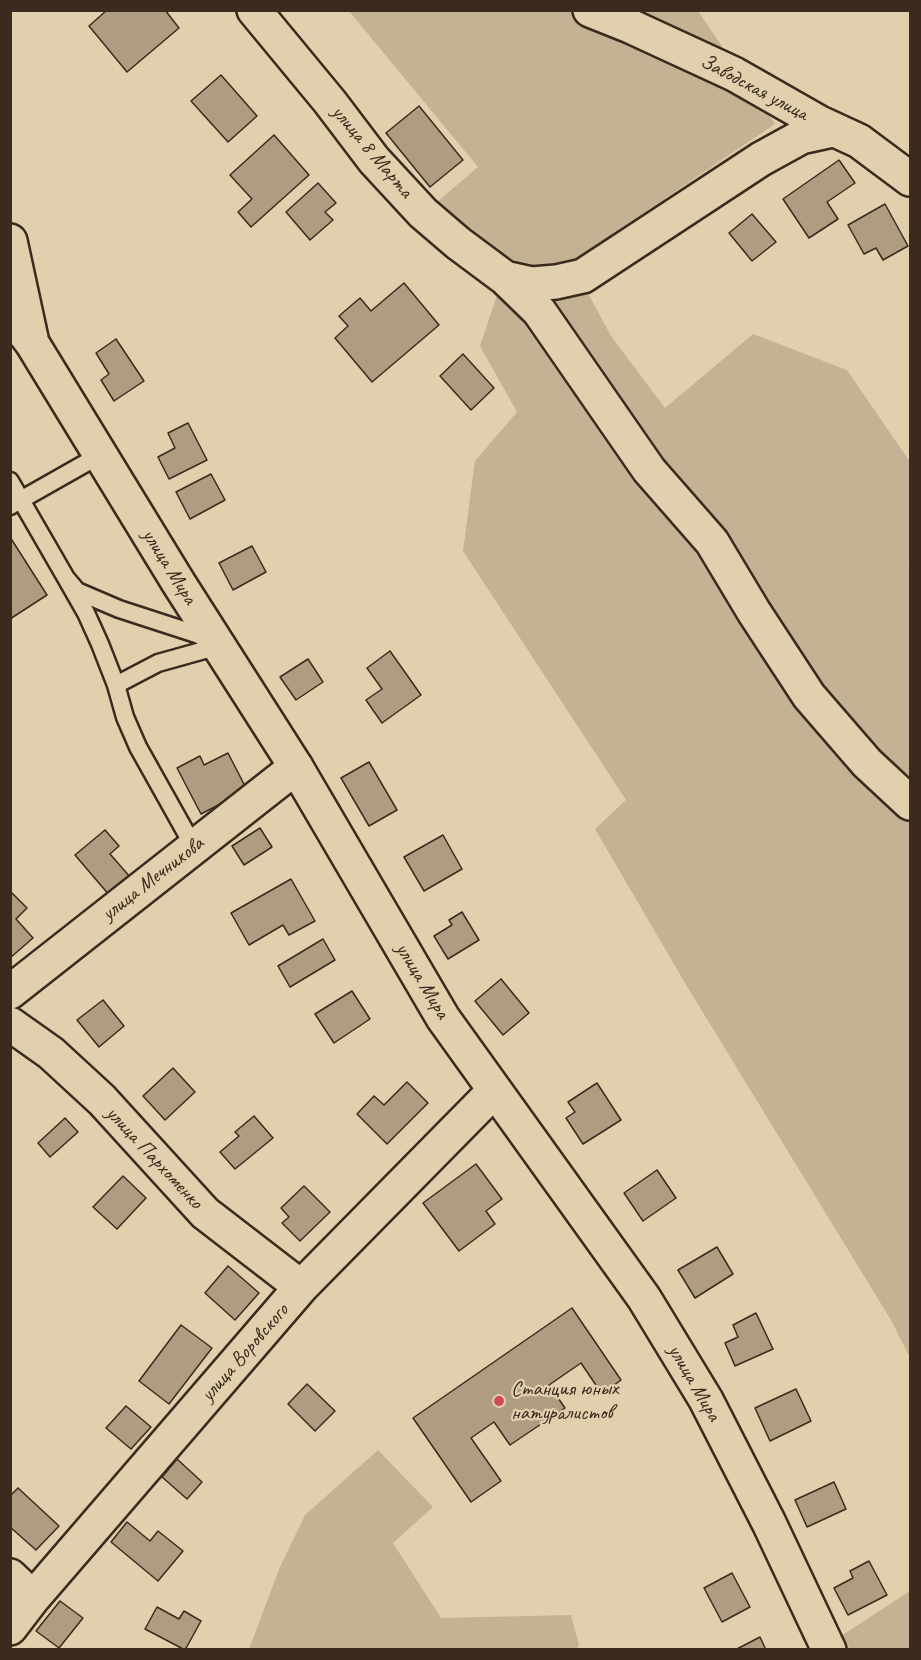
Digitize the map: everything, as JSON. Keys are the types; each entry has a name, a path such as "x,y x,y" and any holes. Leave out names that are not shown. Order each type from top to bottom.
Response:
{"street":[{"name":"улица 8 Марта","path":"254,10 330,102 374,160 423,213 505,278 539,311 649,470 712,542 809,696 867,763 910,803"},
{"name":"Заводская улица","path":"590,10 734,74 833,130 859,141 910,179"},
{"path":"505,278 532,284 583,276 761,159 801,137 833,130"},
{"path":"10,241 32,343"},
{"name":"улица Мира","path":"10,314 32,343 296,767 443,1018 644,1298 706,1400 769,1523 829,1650"},
{"name":"улица Мечникова","path":"10,992 296,767"},
{"name":"улица Пархоменко","path":"10,1024 51,1053 102,1101 205,1213 301,1287"},
{"name":"улица Воровского","path":"10,1628 33,1598 301,1287 494,1091"},
{"path":"10,1576 33,1598"}],"lane":[{"path":"16,503 100,455"},
{"path":"10,481 16,503 66,578 86,613 116,685 125,717 138,747 194,847"},
{"path":"66,578 77,591 90,598 199,635 219,646"},
{"path":"116,685 158,663 219,646"}],"shaded area":[{"path":"349,11 698,11 775,124 571,262 611,336 665,408 753,334 847,370 910,462 910,559 908,562 910,565 910,1358 891,1320 688,988 595,829 626,800 463,551 475,461 517,412 480,346 507,265 437,202 478,167"},
{"path":"378,1450 433,1507 393,1543 441,1618 571,1615 579,1645 577,1649 249,1649 280,1567 305,1515"},
{"path":"910,1591 910,1649 850,1649 841,1636"}],"building":[{"path":"107,10 165,10 179,28 127,72 89,26"},
{"path":"221,75 257,116 228,142 191,101"},
{"path":"419,106 463,160 430,187 386,133"},
{"path":"274,135 309,175 251,227 238,212 252,199 230,175"},
{"path":"839,160 855,183 827,202 838,219 809,238 783,199"},
{"path":"318,183 336,203 325,212 333,220 310,240 286,212"},
{"path":"885,204 908,246 883,260 876,248 864,254 848,225"},
{"path":"752,214 776,242 752,261 729,233"},
{"path":"404,283 439,325 372,382 335,338 348,326 339,316 360,298 371,311"},
{"path":"116,339 144,381 114,401 101,380 109,374 96,353"},
{"path":"463,354 494,388 471,410 440,376"},
{"path":"188,423 207,460 169,479 158,457 175,448 168,433"},
{"path":"211,474 225,500 190,519 176,492"},
{"path":"10,537 47,595 10,619"},
{"path":"252,546 266,572 233,590 219,563"},
{"path":"390,651 421,695 382,723 366,700 382,689 367,668"},
{"path":"308,659 323,682 296,700 280,677"},
{"path":"228,753 247,790 201,814 177,768 200,756 204,765"},
{"path":"369,762 397,810 369,826 341,778"},
{"path":"260,828 272,847 244,865 232,846"},
{"path":"105,830 119,846 110,854 131,878 110,896 75,855"},
{"path":"443,835 462,869 424,891 404,857"},
{"path":"291,879 315,921 289,935 283,925 249,945 231,913"},
{"path":"10,891 27,908 16,919 33,938 10,958"},
{"path":"462,912 479,940 448,959 434,936 452,925 449,920"},
{"path":"323,939 335,960 290,987 278,966"},
{"path":"501,979 529,1013 503,1035 475,1001"},
{"path":"352,991 370,1019 334,1043 315,1014"},
{"path":"103,1000 124,1026 99,1047 77,1020"},
{"path":"173,1068 195,1092 165,1120 143,1096"},
{"path":"407,1082 428,1103 387,1144 357,1114 374,1096 384,1105"},
{"path":"597,1083 621,1120 583,1144 566,1118 575,1112 568,1102"},
{"path":"254,1116 273,1138 235,1169 220,1152 239,1136 235,1132"},
{"path":"65,1118 78,1132 50,1157 38,1143"},
{"path":"476,1164 502,1199 486,1211 495,1224 459,1251 423,1203"},
{"path":"657,1170 676,1198 643,1221 624,1193"},
{"path":"123,1176 146,1198 117,1229 93,1207"},
{"path":"304,1186 330,1212 300,1241 282,1223 289,1217 281,1208"},
{"path":"717,1247 733,1274 695,1298 678,1270"},
{"path":"228,1266 259,1293 235,1320 205,1293"},
{"name":"Станция юных натуралистов","path":"572,1308 621,1380 602,1394 581,1363 549,1385 565,1408 510,1445 494,1422 471,1438 501,1481 471,1502 413,1418"},
{"path":"756,1313 773,1349 735,1366 725,1343 738,1337 733,1325"},
{"path":"181,1325 212,1348 169,1404 139,1381"},
{"path":"307,1384 335,1411 315,1431 288,1404"},
{"path":"796,1389 811,1421 770,1441 755,1408"},
{"path":"126,1406 151,1427 131,1449 106,1428"},
{"path":"177,1459 202,1482 187,1499 162,1477"},
{"path":"834,1482 846,1509 807,1527 795,1500"},
{"path":"18,1488 59,1526 36,1550 10,1527 10,1496"},
{"path":"127,1522 150,1541 158,1531 183,1551 158,1581 111,1542"},
{"path":"869,1561 887,1595 848,1615 834,1588 853,1578 850,1571"},
{"path":"732,1573 750,1607 722,1622 704,1588"},
{"path":"60,1601 83,1618 59,1648 36,1631"},
{"path":"157,1607 179,1619 184,1611 201,1621 185,1650 145,1629"},
{"path":"760,1637 766,1650 735,1650"}],"place":[{"name":"Станция юных натуралистов","path":"499,1401"}]}
